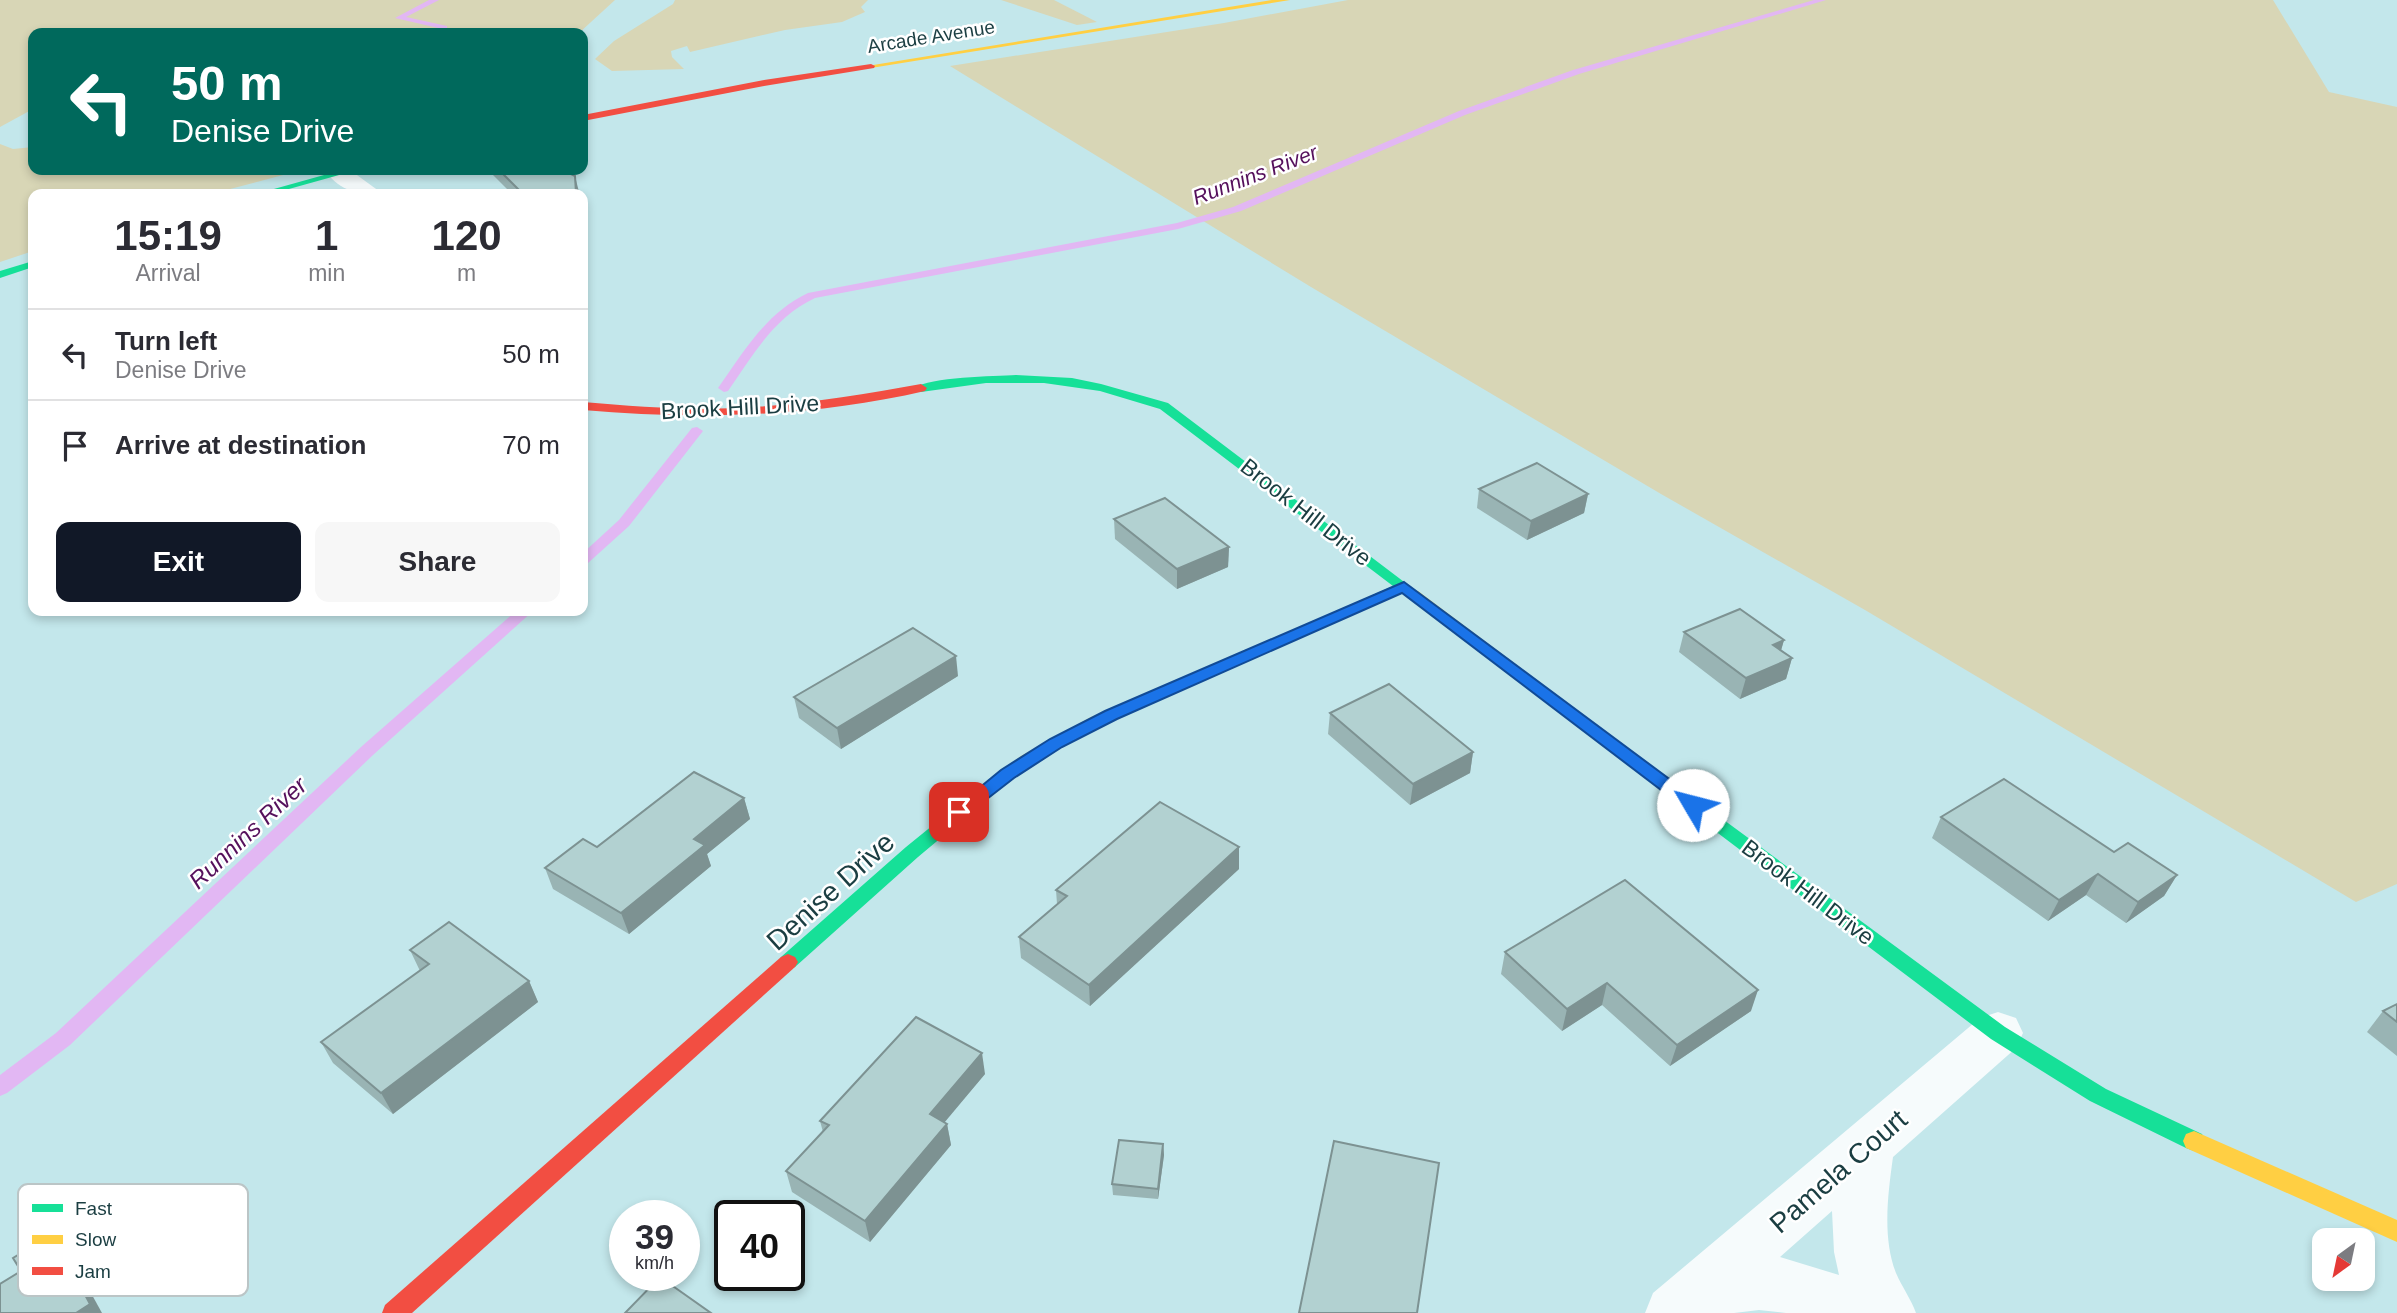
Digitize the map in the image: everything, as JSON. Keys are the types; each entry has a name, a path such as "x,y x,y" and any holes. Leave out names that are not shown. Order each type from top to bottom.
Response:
{"street":[{"name":"Arcade Avenue","path":"588,117 764,83 1286,0"},
{"path":"279,189 331,175"},
{"path":"350,175 366,189"},
{"path":"0,275 28,266"},
{"name":"Brook Hill Drive","path":"588,406 719,412 842,401 979,378 1055,376 1091,381 1129,391 1164,406 1998,1033 2098,1095 2194,1141 2397,1231"},
{"name":"Denise Drive","path":"394,1313 912,852 1007,774 1056,743 1111,715 1404,587"},
{"name":"Pamela Court","path":"1676,1311 1998,1033"},
{"path":"1868,1145 1858,1228 1863,1258 1874,1294 1887,1313"},
{"name":"Pamela Court","path":"1676,1311 1719,1287 1769,1282 1822,1293 1858,1313"}],"shaded area":[{"path":"0,0 615,0 584,28 28,28 28,112 0,127"},
{"path":"675,0 868,0 861,7 865,12 842,22 785,30 690,52 687,46 671,51 672,57 684,69 612,71 595,59 614,41 673,4"},
{"path":"1001,0 1054,0 1097,22 1077,25"},
{"path":"1348,0 2273,0 2329,92 2397,107 2397,884 2356,902 1865,610 1661,494 1311,287 950,66 1224,23"},
{"path":"0,144 13,149 28,148 28,175 283,175 230,189 28,189 28,253 0,262"}],"building":[{"path":"504,175 575,176 576,189 518,189"},
{"path":"1537,463 1588,494 1531,521 1479,489"},
{"path":"1165,498 1229,547 1177,569 1114,519"},
{"path":"1740,609 1784,640 1773,645 1792,658 1746,678 1684,632"},
{"path":"913,628 956,656 837,728 794,697"},
{"path":"1389,684 1473,752 1413,784 1330,713"},
{"path":"694,772 744,798 694,839 705,845 621,913 545,868 583,839 597,847"},
{"path":"2004,779 2114,852 2128,843 2177,875 2138,902 2098,874 2059,900 1941,817"},
{"path":"1160,802 1239,847 1089,985 1019,937 1067,896 1056,890"},
{"path":"1625,880 1758,990 1677,1045 1607,983 1567,1009 1505,952"},
{"path":"449,922 529,981 381,1093 321,1042 429,964 410,950"},
{"path":"2397,1004 2397,1022 2383,1011"},
{"path":"916,1017 982,1053 930,1114 947,1124 865,1221 786,1171 829,1125 820,1121"},
{"path":"1119,1140 1163,1144 1158,1189 1112,1184"},
{"path":"1334,1141 1439,1163 1417,1313 1299,1313"},
{"path":"18,1273 18,1296 86,1296 90,1304 76,1313 0,1313 0,1284"},
{"path":"646,1291 680,1291 711,1313 625,1313"}],"waterway":[{"path":"435,0 399,18 444,28"},
{"name":"Runnins River","path":"724,388 772,322 797,302 812,295 1178,226 1237,209 1462,113 1576,72 1822,0"},
{"name":"Runnins River","path":"588,555 624,523 697,431"},
{"name":"Runnins River","path":"0,1087 63,1039 367,751 519,616"}],"traffic: fast":[{"path":"280,189 333,175"},
{"path":"0,275 28,266"},
{"path":"921,388 986,380 1044,379 1101,387 1164,406 1413,594"},
{"path":"1283,640 1404,587"},
{"path":"788,962 912,852 997,782"},
{"path":"1692,805 1998,1033 2098,1095 2194,1141"}],"traffic: slow":[{"path":"871,66 1286,0"},
{"path":"1413,594 1692,805"},
{"path":"997,782 1027,760 1097,721 1283,640"},
{"path":"2194,1141 2397,1231"}],"traffic: jam":[{"path":"588,117 764,83 871,66"},
{"path":"588,406 680,412 753,411 813,405 921,388"},
{"path":"394,1313 788,962"}],"route":[{"path":"959,812 1007,774 1056,743 1111,715 1404,587 1693,805"}]}
